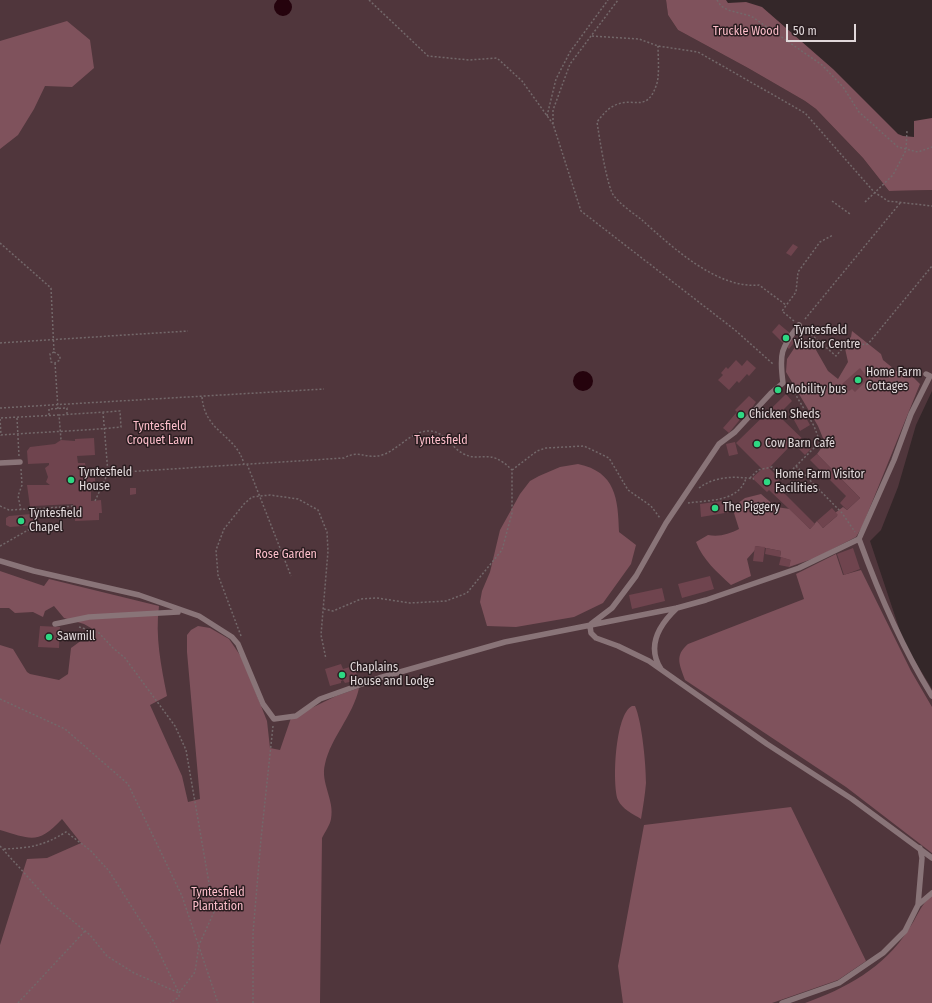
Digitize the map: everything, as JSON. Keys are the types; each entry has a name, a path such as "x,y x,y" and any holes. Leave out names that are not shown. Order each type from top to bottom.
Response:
{"lane":[{"path":"590,626 612,608 627,589 678,504 720,444 735,432 771,393 783,383 781,354 784,344 799,325"},
{"path":"0,561 41,573 139,596 198,616 232,637 238,644 263,704 274,718 296,716 320,699 379,678 505,642 678,608 723,595 799,568 859,539 894,460 911,414 929,374"},
{"path":"0,463 20,462"},
{"path":"859,539 874,581 895,629 932,696"},
{"path":"662,671 654,648 657,634 664,621 678,608"},
{"path":"55,624 89,617 183,612"},
{"path":"590,626 591,633 596,638 618,646 649,661 768,744 852,799 932,858"},
{"path":"918,905 922,858 920,848"},
{"path":"782,1003 839,983 883,953 905,931 918,905 932,892"}],"path":[{"path":"370,0 428,56 469,60 497,58 522,81 553,124 582,212 734,330 782,373"},
{"path":"547,116 556,79 570,52 608,0"},
{"path":"553,124 553,110 570,64 618,0"},
{"path":"717,0 721,6 728,10 751,16 822,65 843,87 859,112 898,147 918,152 932,147"},
{"path":"592,36 639,39 658,46 698,52 805,113 874,192 888,201 932,206"},
{"path":"658,46 656,86 648,100 638,104 619,103 606,111 597,122 602,155 613,196 666,241 708,272 746,287 759,285 786,305"},
{"path":"864,202 893,175 906,150 907,131"},
{"path":"832,201 850,214"},
{"path":"799,325 902,202"},
{"path":"833,235 820,242 798,272 796,292 782,311 836,356 843,348 848,349 856,345 868,344 932,266"},
{"path":"0,243 50,288 54,352"},
{"path":"0,343 54,341 188,331"},
{"path":"54,352 50,354 49,359 52,363 55,363"},
{"path":"54,352 58,353 60,358 55,363 58,408"},
{"path":"750,478 758,470 772,467 783,479 820,442 814,426 788,382"},
{"path":"0,408 324,389"},
{"path":"202,396 207,417 235,446 245,464 291,576"},
{"path":"49,415 49,409 58,408 67,408 67,414"},
{"path":"120,411 121,427 1,435 0,418 103,412 120,411"},
{"path":"95,501 108,473 103,412"},
{"path":"59,415 61,440"},
{"path":"17,418 22,485 18,496 21,510"},
{"path":"108,473 344,458 353,453 372,456 381,455 392,450 417,434 428,431 440,434 462,453 472,456 496,457 512,470"},
{"path":"512,470 537,451 546,448 584,446 609,458 628,490 651,506 662,521 666,523"},
{"path":"796,466 842,513 859,539"},
{"path":"324,609 332,611 361,599 377,598 410,603 446,600 467,593 502,550 512,513 512,470"},
{"path":"698,488 709,481 725,478 754,479"},
{"path":"678,504 727,498 735,494 744,485 746,478"},
{"path":"242,639 218,575 216,550 224,529 232,517 252,497 270,495 298,499 309,504 321,516 327,532 328,551 321,635 326,659"},
{"path":"0,506 9,510 30,509"},
{"path":"35,509 74,506"},
{"path":"0,546 30,529 32,526"},
{"path":"75,626 100,633 113,648 126,658 174,726 186,750 214,912 199,945 195,972 179,993 179,997 170,1003"},
{"path":"0,699 65,729 128,784 182,896 218,1003"},
{"path":"253,1003 253,933 274,718"},
{"path":"4,849 32,848 53,840 66,832 90,850 109,871 154,942 179,993"},
{"path":"0,846 52,904 85,932 107,956 134,973 179,993"},
{"path":"18,1003 85,932"}],"green space":[{"name":"Tyntesfield","path":"0,0 666,0 668,15 678,30 748,68 816,109 863,158 889,191 932,190 932,391 916,425 898,487 881,530 870,541 904,643 932,689 932,1003 0,1003"},
{"name":"Truckle Wood","path":"666,0 726,0 728,3 746,2 762,7 833,69 898,134 914,137 914,121 932,118 932,190 889,191 863,158 816,109 748,68 678,30 668,15"},
{"path":"67,21 90,40 94,68 72,87 45,86 34,109 18,135 0,149 0,41"},
{"path":"852,331 881,354 883,360 905,378 913,377 920,384 862,527 856,537 815,558 789,567 790,560 780,557 781,551 756,546 755,550 747,559 751,576 731,585 706,560 696,542 708,535 724,535 739,529 734,513 734,506 745,498 761,494 776,507 790,509 810,529 817,521 823,528 837,516 835,513 843,507 847,510 860,498 817,454 825,443 818,426 786,372 787,359 799,341 812,343 828,371 838,379 848,362 844,344 851,337"},
{"path":"578,464 591,468 600,473 607,480 612,489 616,498 618,509 619,532 636,545 631,564 603,603 574,617 516,627 487,626 480,602 482,591 490,572 500,530 520,494 530,481 539,476 560,467"},
{"path":"836,554 843,575 861,570 911,671 932,707 932,853 846,787 685,680 681,670 679,661 681,653 688,644 804,599 796,574"},
{"name":"Tyntesfield Plantation","path":"0,571 44,586 49,579 159,606 158,640 167,696 150,705 182,776 188,802 200,799 187,652 187,635 191,630 198,626 210,628 229,639 242,658 267,721 270,748 280,750 291,718 336,696 359,688 352,708 328,754 324,771 324,778 332,812 330,824 322,838 320,1003 0,1003 0,945 27,859 47,858 81,843 62,819 47,833 34,838 19,836 0,830 0,645 13,649 27,672 30,674 59,680 68,674 71,648 82,640 91,628 84,624 64,618 54,606 45,611 43,617 33,612 15,613 9,608 0,608"},
{"path":"632,706 635,706 640,722 645,765 646,783 641,819 628,811 618,800 615,780 616,750 619,735 626,712"},
{"path":"791,807 866,961 838,980 772,1003 623,1003 618,966 644,825"},
{"path":"932,895 932,1003 805,1003 849,984 876,966 899,943 924,903"}],"shaded area":[{"path":"283,-2 289,1 292,7 289,13 283,16 277,13 274,7 277,1"},
{"path":"579,371 587,371 593,377 593,385 587,391 579,391 573,385 573,377"}],"building":[{"path":"793,244 798,247 791,256 786,253"},
{"name":"Tyntesfield Visitor Centre","path":"779,324 797,339 789,349 772,332"},
{"path":"736,360 742,366 747,360 756,368 749,376 747,374 739,383 737,381 729,390 718,380 723,375 721,373 726,367 728,369"},
{"name":"Home Farm Cottages","path":"860,368 871,382 868,385 865,382 855,392 852,389 849,391 842,384"},
{"path":"786,394 792,401 784,409 787,412 781,418 812,448 805,455 793,443 769,468 780,479 775,484 815,524 810,529 769,490 767,492 752,478 762,469 736,443"},
{"name":"Chicken Sheds","path":"749,396 756,402 744,419 742,417 729,433 723,428 737,412 735,410"},
{"path":"804,414 810,425 800,431 794,420"},
{"name":"Tyntesfield House","path":"94,438 95,455 77,456 78,463 85,463 86,468 89,467 90,478 95,478 95,485 91,485 91,501 101,500 102,513 99,513 99,520 75,521 73,504 34,506 36,525 10,527 6,525 6,518 9,516 31,514 27,485 50,485 46,482 48,477 45,468 49,465 49,463 28,464 27,451 30,447 55,444 61,440 75,441 75,439"},
{"path":"735,442 738,454 729,456 726,444"},
{"path":"817,454 860,498 847,510 840,503 846,496 810,460"},
{"path":"130,488 136,488 136,494 130,495"},
{"name":"The Piggery","path":"730,500 731,512 701,517 700,504"},
{"path":"832,508 838,515 823,528 817,521"},
{"path":"755,546 765,547 763,562 753,561"},
{"path":"766,548 781,551 780,557 765,554"},
{"path":"853,548 860,569 844,575 837,554"},
{"path":"781,557 791,560 789,567 779,565"},
{"path":"710,576 714,589 682,598 678,584"},
{"path":"662,588 665,601 632,609 629,595"},
{"name":"Sawmill","path":"40,626 60,627 59,648 38,647"},
{"name":"Chaplains House and Lodge","path":"341,664 343,669 350,667 352,672 356,671 358,680 345,683 343,680 341,683 330,686 325,669"}],"place":[{"name":"Tyntesfield Visitor Centre","path":"786,338"},
{"name":"Home Farm Cottages","path":"858,380"},
{"name":"Mobility bus","path":"778,390"},
{"name":"Chicken Sheds","path":"741,415"},
{"name":"Cow Barn Café","path":"757,444"},
{"name":"Tyntesfield House","path":"71,480"},
{"name":"Home Farm Visitor Facilities","path":"767,482"},
{"name":"The Piggery","path":"715,508"},
{"name":"Tyntesfield Chapel","path":"21,521"},
{"name":"Sawmill","path":"49,637"},
{"name":"Chaplains House and Lodge","path":"342,675"}],"park label":[{"name":"Tyntesfield Croquet Lawn","path":"160,434"},
{"name":"Rose Garden","path":"286,555"}]}
